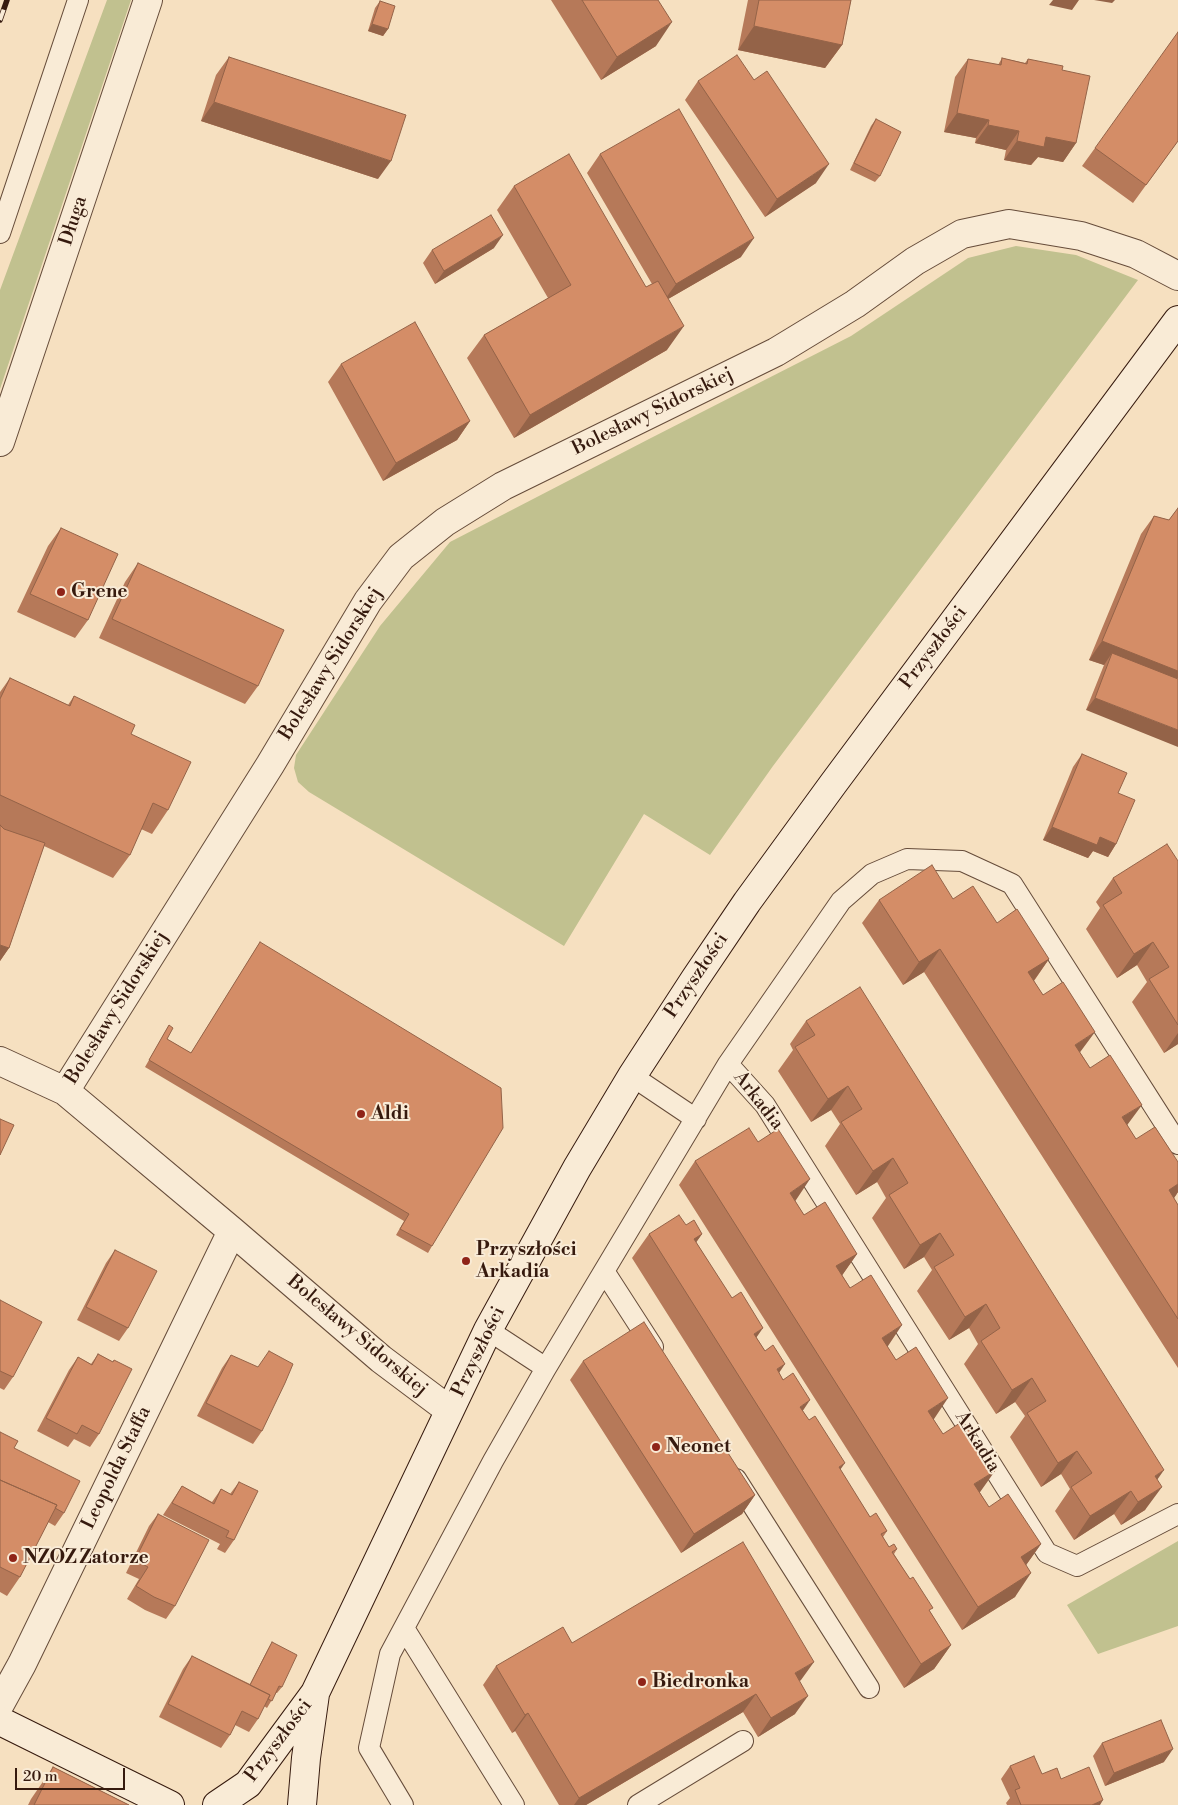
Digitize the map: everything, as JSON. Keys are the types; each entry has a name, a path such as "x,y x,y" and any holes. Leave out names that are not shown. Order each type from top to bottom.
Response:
{"street":[{"name":"Długa","path":"0,442 148,0"},
{"name":"Bolesławy Sidorskiej","path":"449,1410 381,1359 232,1231 65,1092 270,765 368,601 402,557 445,522 503,486 776,352 855,304 915,262 962,234 1009,224 1081,236 1136,254 1178,276"},
{"name":"Przyszłości","path":"218,1805 248,1784 315,1693 488,1330 577,1168 632,1076 756,889 1178,320"},
{"path":"0,1061 65,1092"},
{"name":"Leopolda Staffa","path":"0,1704 22,1664 232,1231"},
{"name":"Przyszłości","path":"302,1805 315,1693"},
{"path":"0,1721 170,1805"}],"lane":[{"path":"0,233 78,0"},
{"name":"Arkadia","path":"1178,1144 1012,884 962,861 907,859 872,874 842,901 728,1064 766,1105 1046,1553 1077,1566 1178,1514"},
{"path":"403,1805 369,1748 390,1654 493,1461 546,1368 728,1064"},
{"path":"632,1076 696,1119"},
{"path":"604,1271 662,1363"},
{"path":"488,1330 546,1368"},
{"path":"726,1463 869,1688"},
{"path":"404,1628 514,1805"},
{"path":"638,1805 743,1741"}],"green space":[{"path":"107,0 131,0 0,389 0,290"},
{"path":"1016,246 1076,255 1138,280 773,766 710,855 644,814 564,946 309,792 298,782 294,768 296,755 380,626 450,542 851,336 968,258"},
{"path":"1178,1541 1178,1626 1098,1654 1067,1605"}],"building":[{"path":"582,0 658,0 672,22 617,57"},
{"path":"759,0 851,0 842,45 754,26"},
{"path":"380,1 395,6 388,29 372,24"},
{"path":"1178,32 1178,141 1146,185 1095,148"},
{"path":"737,55 754,80 767,71 829,164 777,199 698,81"},
{"path":"229,57 406,115 391,161 214,102"},
{"path":"1002,58 1027,64 1028,59 1063,66 1062,70 1090,76 1076,143 1046,137 1044,147 1017,141 1019,131 988,125 989,120 957,113 968,59 1001,65"},
{"path":"679,109 754,238 676,284 600,154"},
{"path":"876,119 901,132 880,176 854,163"},
{"path":"569,154 646,287 658,281 684,326 530,415 484,335 571,285 514,186"},
{"path":"491,215 503,235 444,271 432,250"},
{"path":"415,322 470,421 396,463 341,364"},
{"path":"1178,508 1178,671 1102,641 1154,516 1169,520"},
{"name":"Grene","path":"61,528 118,554 88,620 30,594"},
{"path":"138,563 284,630 258,686 112,619"},
{"path":"1112,653 1178,679 1178,730 1095,698"},
{"path":"10,678 70,706 74,696 135,725 131,734 191,762 168,810 153,803 130,855 0,795 0,699"},
{"path":"1082,754 1127,773 1118,793 1135,800 1116,844 1100,837 1097,845 1052,827"},
{"path":"0,825 4,829 45,843 9,948 0,945"},
{"path":"1167,844 1178,861 1178,1025 1149,979 1169,967 1153,942 1134,954 1103,905 1122,893 1113,878"},
{"path":"932,865 953,899 973,886 997,923 1017,909 1049,959 1028,972 1043,995 1063,982 1095,1032 1075,1045 1090,1068 1110,1055 1142,1105 1122,1117 1136,1139 1155,1127 1178,1162 1178,1184 1169,1190 1178,1205 1178,1319 940,949 919,962 879,900"},
{"name":"Aldi","path":"260,942 501,1088 503,1128 432,1246 400,1229 409,1214 149,1060 169,1025 173,1028 167,1039 191,1053"},
{"path":"860,987 1164,1470 1155,1476 1162,1487 1138,1502 1131,1491 1090,1516 1071,1487 1092,1473 1077,1451 1058,1463 1027,1413 1046,1401 1032,1378 1012,1390 981,1341 1000,1328 986,1304 965,1317 934,1267 954,1255 940,1233 920,1245 889,1195 908,1183 893,1158 873,1171 841,1122 862,1109 848,1086 828,1099 795,1047 815,1035 806,1021"},
{"path":"0,1119 14,1125 0,1155"},
{"path":"749,1128 758,1142 778,1129 810,1179 790,1193 804,1215 825,1202 857,1254 836,1266 850,1288 871,1275 902,1325 882,1338 896,1360 916,1347 948,1398 928,1411 943,1434 963,1421 995,1471 974,1484 989,1507 1008,1494 1041,1544 1021,1557 1031,1573 978,1607 695,1161"},
{"path":"679,1215 686,1225 694,1220 702,1234 694,1239 732,1298 741,1292 763,1328 754,1334 765,1351 773,1345 785,1364 777,1369 783,1380 793,1373 810,1400 800,1407 809,1420 815,1416 845,1463 839,1467 870,1517 876,1513 887,1531 881,1534 889,1547 894,1544 897,1549 892,1552 910,1579 913,1577 933,1608 929,1610 951,1645 921,1664 649,1234"},
{"path":"115,1250 157,1271 128,1328 86,1307"},
{"path":"0,1300 42,1322 13,1377 0,1371"},
{"name":"Neonet","path":"644,1322 755,1495 694,1534 583,1361"},
{"path":"269,1351 293,1364 262,1431 206,1403 231,1355 258,1367"},
{"path":"98,1354 132,1369 99,1434 82,1425 77,1434 46,1418 78,1357 92,1365"},
{"path":"0,1432 18,1441 14,1448 80,1481 64,1513 55,1508 57,1505 0,1480"},
{"path":"0,1480 57,1505 20,1577 0,1567"},
{"path":"239,1482 258,1491 234,1540 226,1537 229,1531 172,1503 182,1486 214,1504 221,1489 232,1495"},
{"path":"158,1514 209,1540 175,1606 154,1597 136,1586 148,1567 135,1560"},
{"name":"Biedronka","path":"743,1542 814,1662 795,1673 808,1696 771,1718 756,1694 579,1798 528,1713 525,1715 496,1666 563,1627 572,1643"},
{"path":"272,1642 297,1655 282,1687 279,1686 272,1701 268,1699 270,1695 250,1685"},
{"path":"192,1656 270,1695 258,1719 242,1711 230,1735 168,1704"},
{"path":"1161,1720 1173,1749 1114,1773 1102,1743"},
{"path":"1034,1756 1042,1774 1057,1768 1061,1779 1089,1767 1103,1800 1092,1805 1021,1805 1015,1790 1020,1788 1010,1766"},
{"path":"53,1767 129,1805 34,1805"}],"railway":[{"path":"0,20 7,0"}],"place":[{"name":"Grene","path":"61,592"},
{"name":"Aldi","path":"361,1114"},
{"name":"Przyszłości Arkadia","path":"466,1261"},
{"name":"Neonet","path":"656,1447"},
{"name":"NZOZ Zatorze","path":"13,1558"},
{"name":"Biedronka","path":"642,1682"}]}
